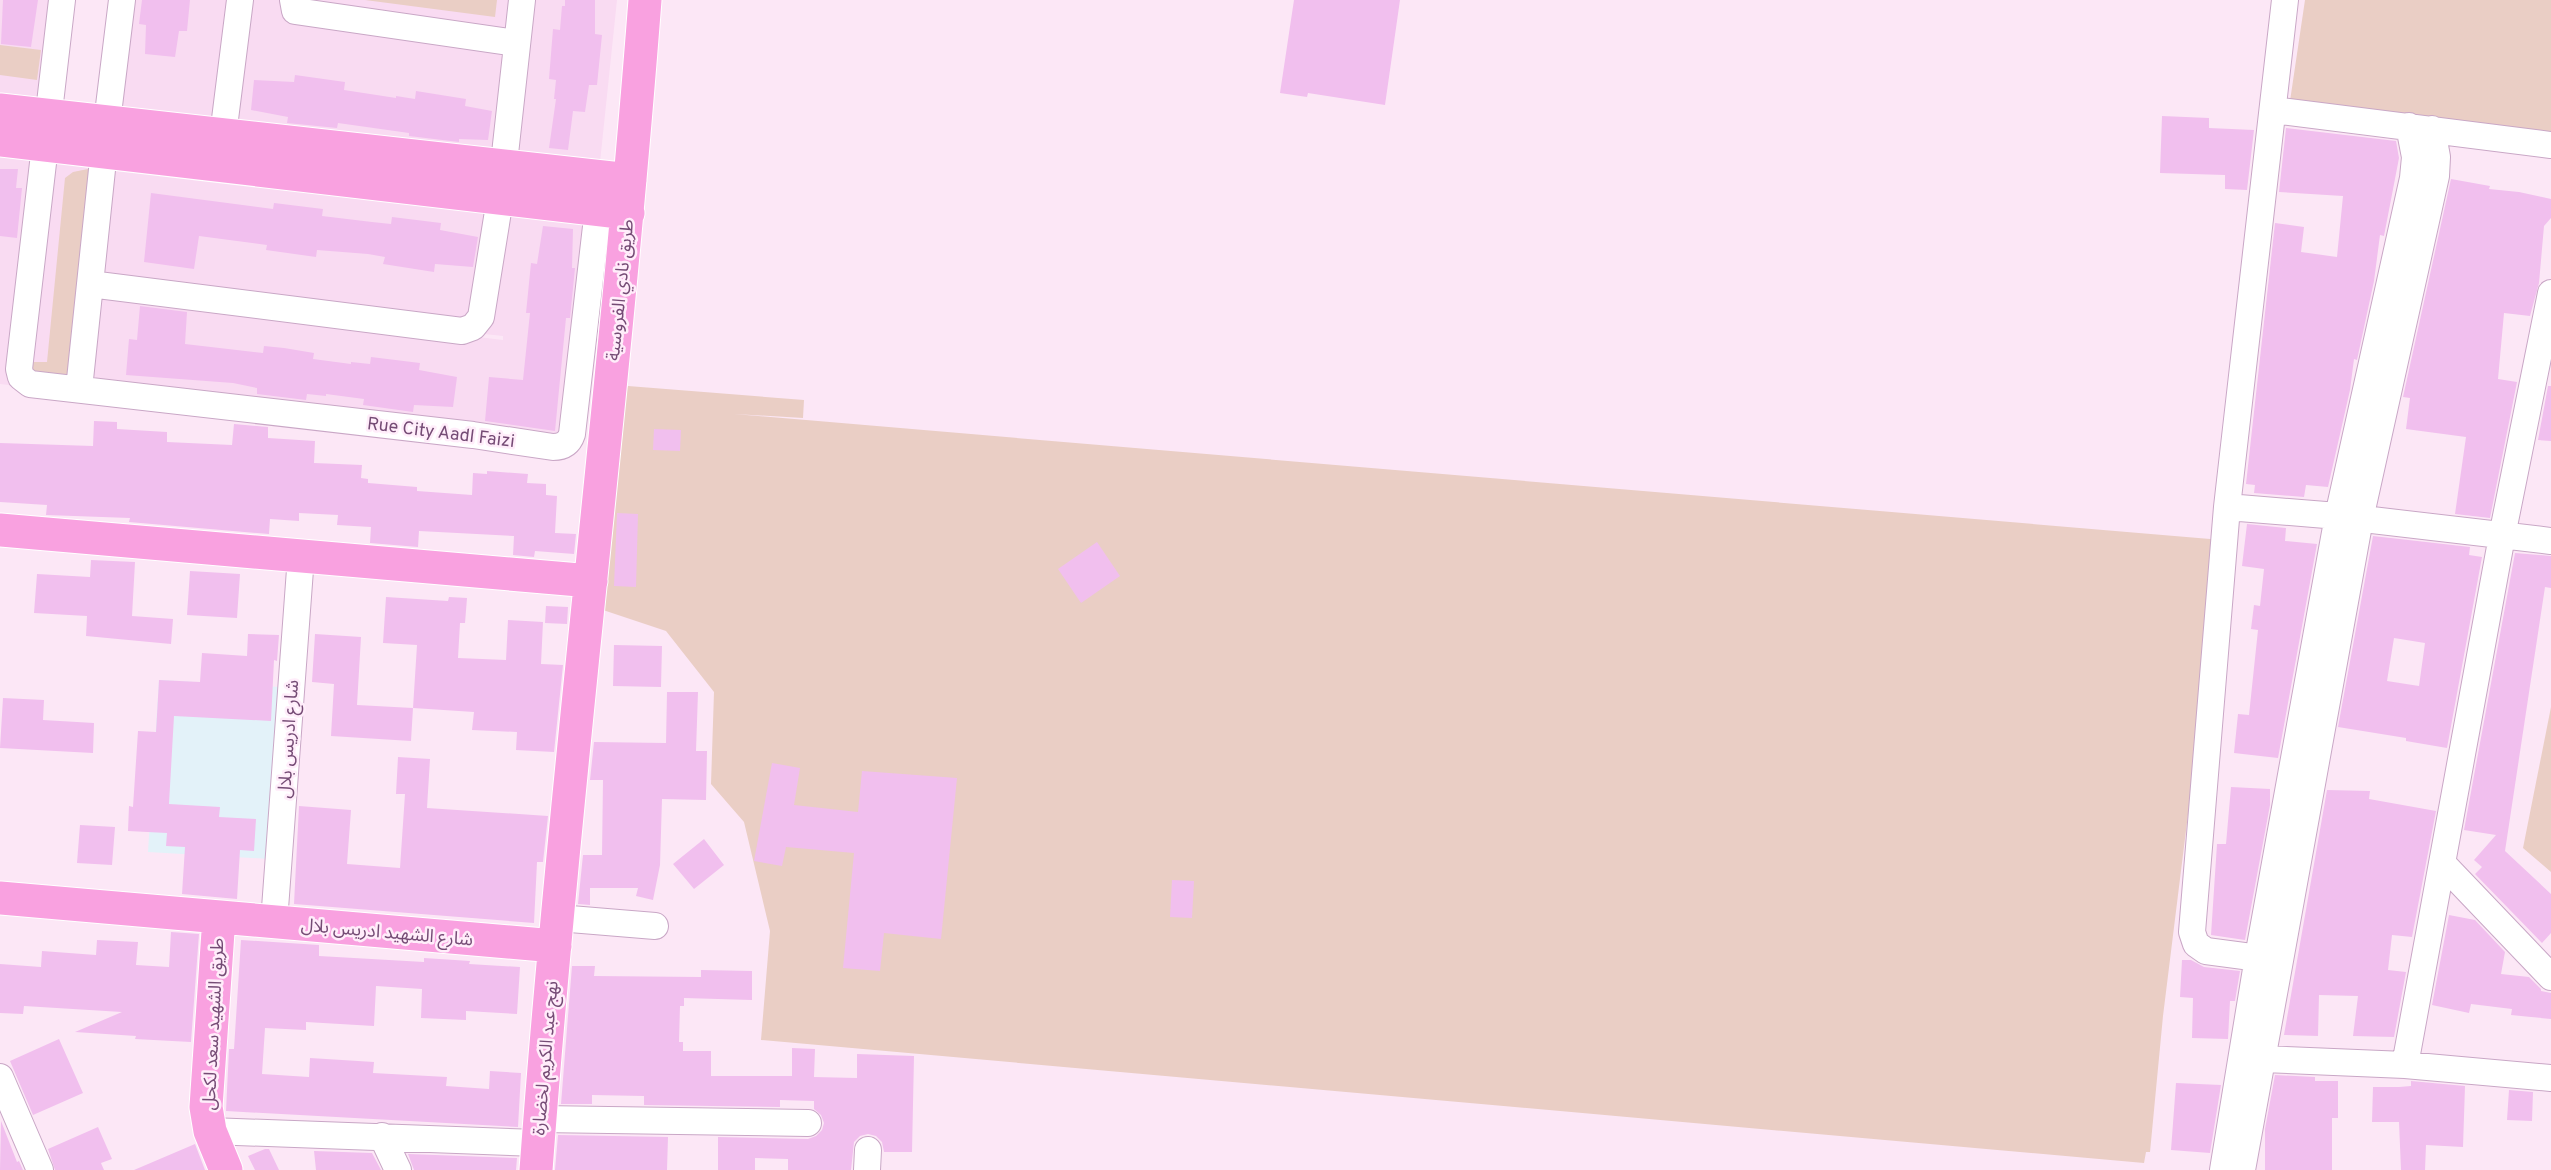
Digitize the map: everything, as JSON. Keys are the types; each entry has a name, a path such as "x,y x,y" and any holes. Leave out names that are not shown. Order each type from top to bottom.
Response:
{"main road":[{"name":"طريق نادي الفروسية","path":"556,932 591,581 614,196 645,0"},
{"path":"0,110 47,131"},
{"path":"0,141 47,131 614,196"},
{"path":"105,137 223,135 502,183"},
{"path":"0,530 591,581"},
{"name":"شارع الشهيد ادريس بلال","path":"0,898 274,922 556,932"},
{"name":"طريق الشهيد سعد لكحل","path":"219,917 206,1091 210,1131 226,1170"},
{"name":"نهج عبد الكريم لخضارة","path":"538,1144 556,932"}],"street":[{"name":"Rue City Aadl Faizi","path":"62,0 19,373 23,380 30,384 473,435 553,447 563,446 572,433 614,196"},
{"path":"79,390 122,0"},
{"path":"223,135 240,0"},
{"path":"293,0 295,11 516,43"},
{"path":"90,284 468,330 478,323 481,317 502,183 522,0"},
{"path":"2268,959 2206,951 2200,948 2193,938 2227,507 2285,0"},
{"path":"2273,110 2551,145"},
{"path":"2223,1170 2268,959 2421,127"},
{"path":"2405,1065 2502,536 2551,293"},
{"path":"2227,507 2349,517 2551,541"},
{"name":"شارع ادريس بلال","path":"274,922 301,556"},
{"path":"2443,864 2551,976"},
{"path":"556,932 655,926"},
{"path":"2242,1170 2263,1059 2268,959"},
{"path":"2263,1059 2405,1065 2551,1078"},
{"path":"2,1087 40,1170"},
{"path":"210,1131 538,1144 808,1123"},
{"path":"382,1136 398,1170"}],"shaded area":[{"path":"0,0 55,0 38,149 493,202 478,337 503,340 503,336 484,334 502,160 110,119 123,0 617,0 570,449 0,384"},
{"path":"365,0 497,0 495,17"},
{"path":"2305,0 2551,0 2551,134 2290,101"},
{"path":"0,45 41,50 37,80 0,75"},
{"path":"88,169 93,173 74,375 35,376 29,362 47,362 65,178 73,172"},
{"path":"628,386 804,400 803,418 734,414 2222,540 2163,1016 2150,1152 2146,1152 2144,1163 761,1040 770,931 744,822 711,784 714,692 666,631 597,608 618,404"},
{"path":"159,680 280,687 270,859 148,852"},
{"path":"2551,707 2551,872 2523,848"}],"building":[{"path":"3,0 38,0 31,47 1,44"},
{"path":"142,0 190,0 187,31 179,31 175,57 145,54 146,25 139,24"},
{"path":"565,0 595,0 595,34 602,35 597,85 589,85 585,112 573,111 568,150 549,148 556,99 556,80 549,79 553,29 560,30"},
{"path":"1294,0 1400,0 1385,105 1308,93 1307,97 1280,93"},
{"path":"295,75 345,82 344,90 396,98 415,99 416,91 466,99 465,106 492,111 488,140 459,139 459,142 338,123 337,128 287,123 288,117 251,110 254,80 294,82"},
{"path":"2162,116 2209,118 2209,128 2254,130 2247,190 2225,189 2225,175 2160,173"},
{"path":"2286,128 2396,141 2399,158 2384,236 2380,235 2374,281 2357,360 2354,359 2350,390 2328,487 2306,485 2304,497 2254,493 2255,485 2246,484 2275,223 2304,227 2301,252 2337,257 2343,196 2279,192"},
{"path":"0,169 18,169 16,188 22,188 17,238 0,236"},
{"path":"2451,179 2490,186 2489,189 2551,199 2551,218 2544,226 2539,283 2530,316 2504,313 2498,379 2517,382 2490,518 2455,514 2466,437 2406,429 2410,398 2403,397"},
{"path":"151,193 273,209 274,203 323,209 322,216 391,224 392,217 441,223 440,230 478,237 473,267 435,264 434,272 383,264 385,257 368,254 317,250 316,257 266,250 267,245 199,236 194,269 144,262"},
{"path":"543,226 573,229 572,268 575,268 570,318 566,318 555,431 485,421 489,377 523,380 530,313 526,313 531,263 537,264"},
{"path":"140,306 187,312 185,344 263,353 264,346 284,348 314,353 313,359 351,364 370,364 371,357 420,363 419,370 457,377 453,407 414,405 413,412 363,405 364,399 326,394 307,394 306,400 257,394 257,388 233,383 126,375 129,339 137,340"},
{"path":"2548,386 2551,386 2551,441 2538,440"},
{"path":"94,421 117,422 117,429 167,432 167,442 232,445 234,424 268,427 268,438 315,441 314,463 362,465 361,478 368,479 368,483 417,487 417,491 472,495 473,473 487,474 487,471 528,474 527,483 546,484 546,495 557,496 555,533 576,534 574,554 535,551 534,557 513,555 514,536 419,531 418,547 370,543 371,527 337,525 338,515 299,513 299,521 270,519 269,534 129,522 130,518 46,515 47,505 0,502 0,443 93,446"},
{"path":"654,429 681,430 680,451 653,450"},
{"path":"617,513 638,514 636,587 614,586"},
{"path":"2247,524 2286,528 2285,541 2317,544 2278,758 2234,753 2238,714 2249,715 2258,630 2251,629 2254,605 2260,606 2264,569 2242,566"},
{"path":"2373,536 2470,547 2469,555 2482,557 2447,748 2338,727","holes":["2394,638 2425,643 2419,686 2387,681"]},
{"path":"1097,542 1120,576 1081,603 1058,569"},
{"path":"2515,553 2551,556 2551,588 2545,587 2505,851 2551,894 2551,933 2542,943 2475,874 2482,867 2474,860 2496,835 2464,830"},
{"path":"91,560 135,562 132,616 173,619 171,644 86,636 87,616 34,613 37,574 90,577"},
{"path":"190,571 240,574 237,618 187,615"},
{"path":"386,597 448,601 449,597 467,598 465,623 460,623 458,658 506,660 508,620 543,622 541,664 563,665 554,752 516,750 517,732 472,730 474,712 413,708 417,645 383,643"},
{"path":"546,606 568,607 567,624 545,623"},
{"path":"248,634 279,635 277,661 274,660 271,721 174,716 169,804 220,807 219,817 256,819 254,851 240,850 237,899 182,894 185,847 166,846 167,833 128,831 129,806 133,807 138,731 156,732 159,680 200,682 202,653 247,656"},
{"path":"315,634 361,637 357,705 413,708 411,741 331,736 334,684 312,682"},
{"path":"614,645 662,646 661,687 613,686"},
{"path":"667,692 698,692 696,751 707,751 706,800 662,799 660,865 653,900 636,896 638,888 590,888 590,905 578,904 583,855 602,855 603,780 590,780 594,742 666,743"},
{"path":"3,698 44,700 43,720 94,723 93,753 0,748"},
{"path":"398,757 430,759 427,808 548,816 543,862 537,862 534,923 294,904 299,806 351,810 347,864 400,868 405,794 396,794"},
{"path":"772,763 800,768 794,805 858,812 862,771 957,778 941,939 884,933 880,971 843,968 854,853 786,847 782,866 754,861"},
{"path":"2231,787 2270,789 2270,805 2245,940 2211,935 2217,844 2226,844"},
{"path":"2327,790 2370,791 2369,799 2436,811 2412,937 2392,935 2388,970 2406,972 2394,1037 2353,1036 2358,996 2319,995 2318,1036 2284,1035"},
{"path":"80,825 115,827 112,865 77,863"},
{"path":"704,839 724,865 694,889 673,864"},
{"path":"1172,880 1194,881 1192,918 1170,917"},
{"path":"2449,915 2475,920 2505,952 2501,974 2529,977 2541,991 2551,993 2551,1019 2511,1015 2512,1009 2471,1004 2469,1013 2432,1005"},
{"path":"171,932 199,934 191,1042 75,1032 122,1012 24,1006 23,1014 0,1013 0,964 41,967 42,951 96,955 97,940 138,942 136,965 169,967"},
{"path":"241,940 319,945 319,956 424,962 424,958 520,967 517,1014 466,1011 466,1020 421,1018 422,989 376,986 374,1026 306,1022 306,1030 265,1028 262,1074 309,1077 310,1058 374,1062 373,1073 447,1077 446,1086 489,1089 490,1071 521,1073 518,1127 226,1111 229,1049 234,1049"},
{"path":"2182,960 2191,960 2204,967 2240,971 2235,1001 2230,1001 2228,1039 2192,1038 2193,998 2180,997"},
{"path":"572,966 595,966 594,976 701,977 701,970 752,971 752,1000 684,998 684,1006 680,1006 679,1042 683,1042 683,1051 711,1051 711,1076 792,1076 792,1048 815,1049 814,1077 857,1078 857,1054 914,1056 912,1152 884,1152 882,1142 876,1136 868,1134 860,1136 854,1142 851,1170 788,1170 788,1159 755,1158 755,1170 718,1170 718,1137 808,1139 816,1136 824,1123 821,1115 814,1109 814,1101 780,1100 780,1107 644,1105 644,1096 592,1095 592,1104 561,1104"},
{"path":"59,1039 83,1093 33,1115 10,1061"},
{"path":"2275,1075 2315,1077 2315,1081 2338,1081 2338,1118 2332,1118 2332,1170 2265,1170 2265,1129"},
{"path":"2411,1081 2465,1086 2463,1147 2426,1145 2425,1170 2401,1170 2399,1122 2372,1122 2373,1087 2411,1086"},
{"path":"2176,1083 2221,1085 2210,1153 2171,1150"},
{"path":"2509,1090 2533,1092 2532,1121 2507,1120"},
{"path":"1,1121 17,1162 19,1161 23,1170 0,1170"},
{"path":"98,1127 112,1159 101,1163 104,1170 55,1170 48,1149"},
{"path":"558,1135 668,1137 667,1170 555,1170"},
{"path":"195,1144 205,1170 134,1170"},
{"path":"269,1149 279,1170 255,1170 248,1156"},
{"path":"314,1151 372,1153 381,1170 316,1170"},
{"path":"408,1154 517,1158 516,1170 414,1170"}]}
